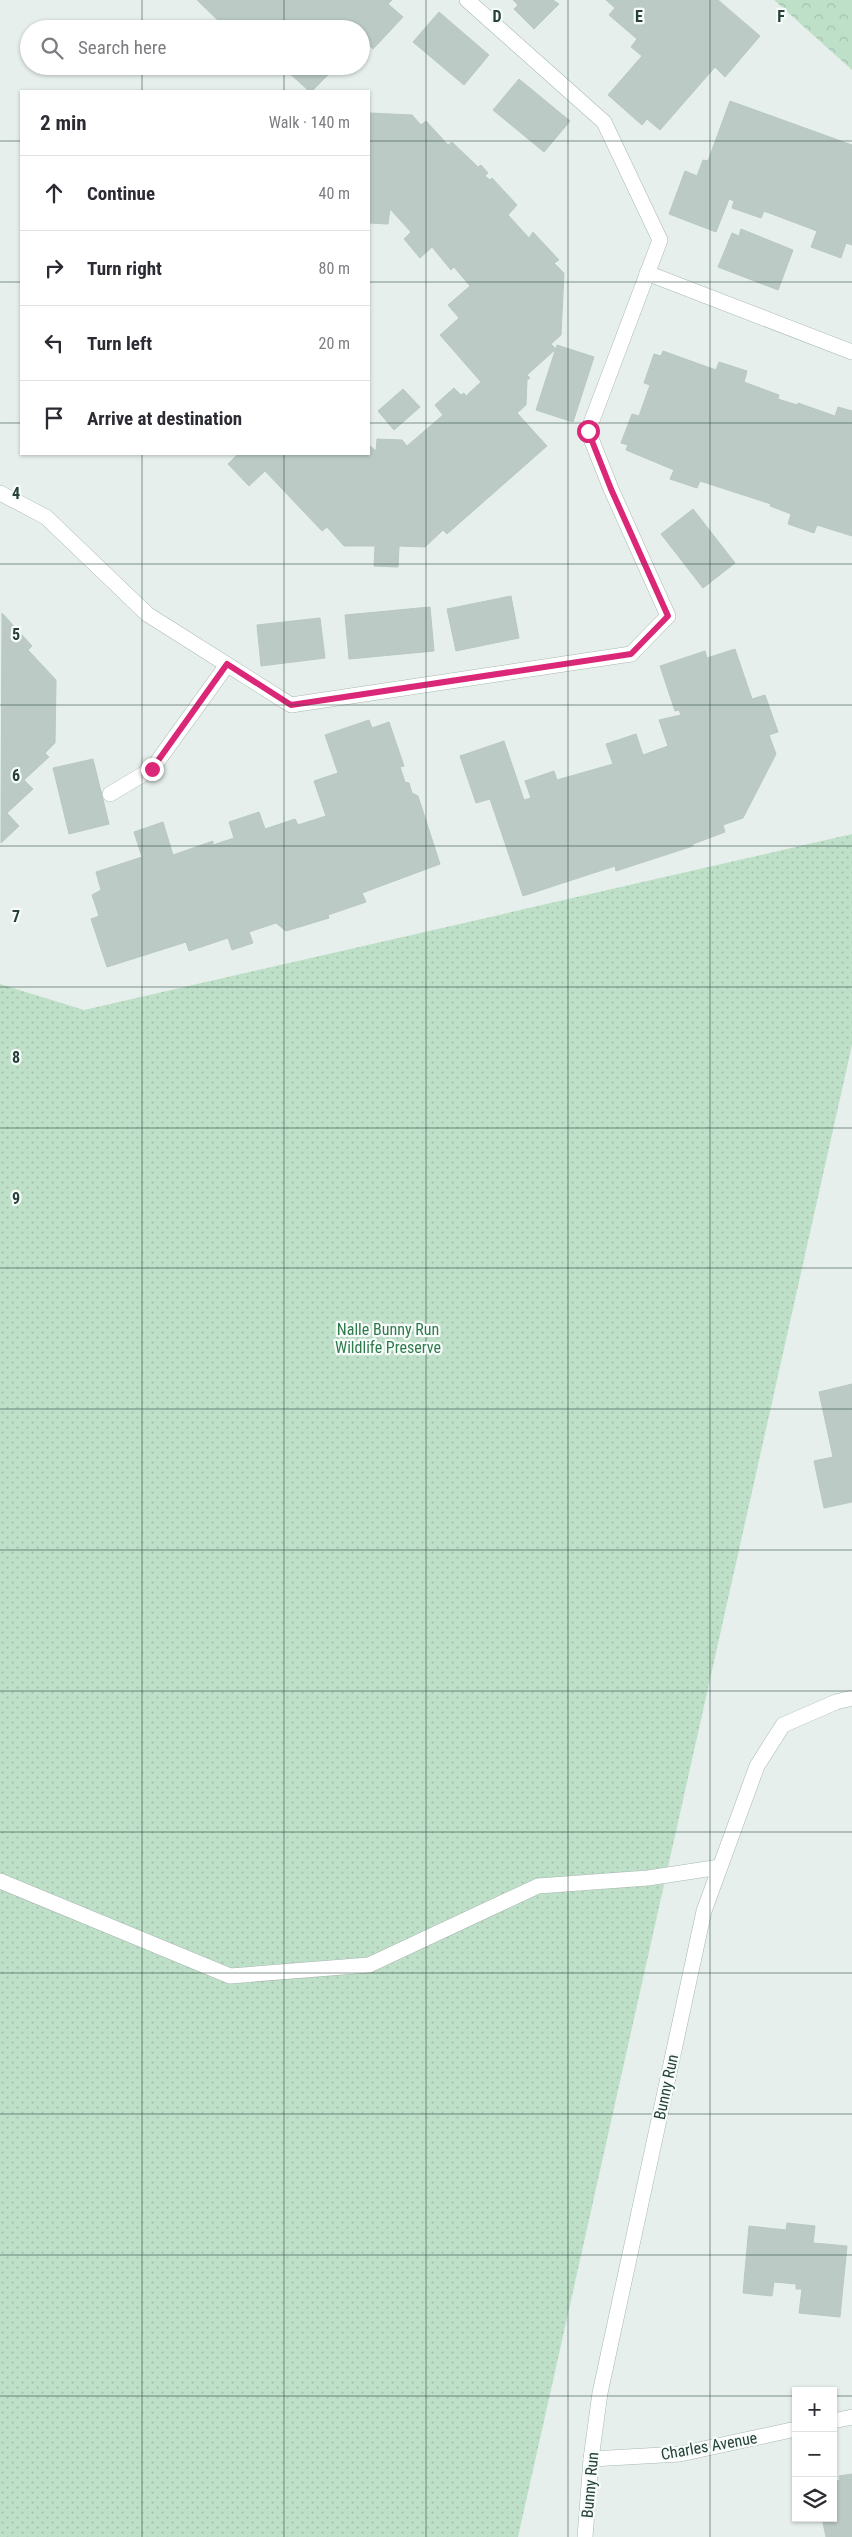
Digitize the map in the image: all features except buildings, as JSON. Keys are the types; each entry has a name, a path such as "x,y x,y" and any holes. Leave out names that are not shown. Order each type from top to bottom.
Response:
{"street":[{"path":"0,493 46,517 147,614 291,705 631,654 668,616 611,489 588,431 660,240 604,122 467,0"},
{"path":"647,273 852,352"},
{"path":"110,794 152,769 227,664"},
{"name":"Bunny Run","path":"585,2537 591,2460 600,2393 704,1911 757,1766 783,1725 836,1702 852,1698"},
{"path":"0,1881 230,1976 369,1965 538,1886 648,1878 720,1867"},
{"path":"837,2420 852,2417"},
{"name":"Charles Avenue","path":"591,2460 680,2454 792,2430"}],"green space":[{"path":"774,0 852,0 852,70"},
{"name":"Nalle Bunny Run Wildlife Preserve","path":"852,834 852,1045 518,2537 0,2537 0,984 84,1010"}],"route":[{"path":"152,769 227,664 291,705 631,654 668,616 611,489 588,431"}]}
